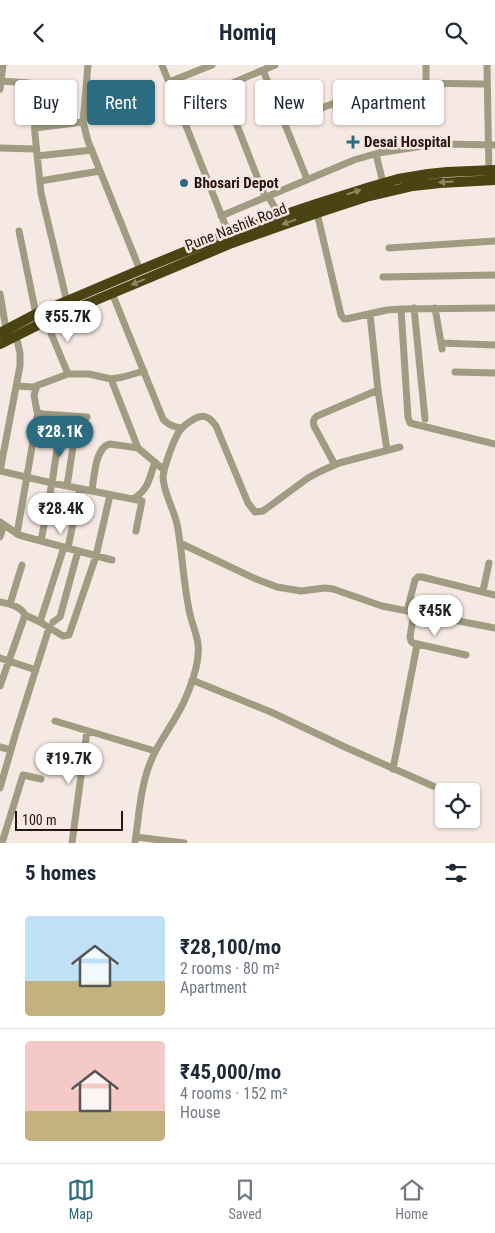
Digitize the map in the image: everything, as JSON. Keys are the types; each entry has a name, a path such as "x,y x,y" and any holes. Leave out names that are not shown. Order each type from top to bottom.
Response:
{"highway":[{"name":"Pune Nashik Road","path":"7,332 46,321 112,293 280,216 383,183 428,174 492,175"},
{"name":"Pune Nashik Road","path":"0,344 7,332 36,314 140,270 230,238 366,197 413,186 492,175"}],"street":[{"path":"0,89 3,65"},
{"path":"88,65 83,122 88,141 140,270"},
{"path":"162,65 168,80"},
{"path":"174,80 212,65"},
{"path":"239,80 275,65"},
{"path":"426,65 426,80"},
{"path":"487,65 492,175"},
{"path":"263,70 267,80"},
{"path":"1,81 32,84 33,86 40,181 67,302"},
{"path":"444,83 487,84"},
{"path":"35,128 83,122"},
{"path":"186,125 230,238"},
{"path":"238,125 267,196 280,216"},
{"path":"285,125 308,179"},
{"path":"221,215 354,160 376,153 430,145 492,145"},
{"path":"0,148 37,153 92,151"},
{"path":"376,153 383,183"},
{"path":"40,181 100,171"},
{"path":"317,213 344,319 400,309 495,308"},
{"path":"18,231 36,314"},
{"path":"388,248 495,241"},
{"path":"383,277 495,275"},
{"path":"112,293 163,419 167,424 181,429"},
{"path":"0,294 7,332 20,353 21,360 0,471 142,501 136,531"},
{"path":"414,308 425,419"},
{"path":"435,308 441,346 495,345"},
{"path":"400,309 410,423 495,444"},
{"path":"370,314 387,450"},
{"path":"46,321 68,374"},
{"path":"17,385 33,387 68,374 89,374 111,379 144,371"},
{"path":"455,372 495,373"},
{"path":"111,379 138,448 164,469"},
{"path":"17,534 38,412 34,395 37,386"},
{"path":"335,465 314,426 314,419 378,390"},
{"path":"38,412 43,415 86,417"},
{"path":"41,541 62,416"},
{"path":"184,843 136,840 146,772 155,751 182,706 197,663 198,645 187,598 177,524 164,485 164,469 174,441 181,429 197,417 207,417 212,420 248,503 256,512 263,511 308,478 335,465 400,447"},
{"path":"67,486 75,434"},
{"path":"92,491 98,455 102,448 110,444 138,448"},
{"path":"133,499 147,487 155,462"},
{"path":"40,622 66,548 80,489"},
{"path":"0,602 10,604 24,611 25,615 51,625 63,636 70,633 96,556 110,495"},
{"path":"0,537 2,524 17,534 112,560"},
{"path":"180,543 277,587 301,591 333,589 382,606 495,628"},
{"path":"0,788 51,625 60,617 78,551"},
{"path":"483,591 489,563"},
{"path":"10,604 22,565"},
{"path":"466,655 417,645 411,641 411,611 415,580 418,577 422,577 495,595"},
{"path":"0,686 25,615"},
{"path":"393,769 417,645"},
{"path":"0,658 36,670"},
{"path":"192,680 272,712 433,787"},
{"path":"55,721 155,751"},
{"path":"72,843 87,731"},
{"path":"0,747 11,750"},
{"path":"0,843 2,843 23,775 41,779"}],"place":[{"name":"Desai Hospital","path":"353,142"},
{"name":"Bhosari Depot","path":"184,183"}]}
